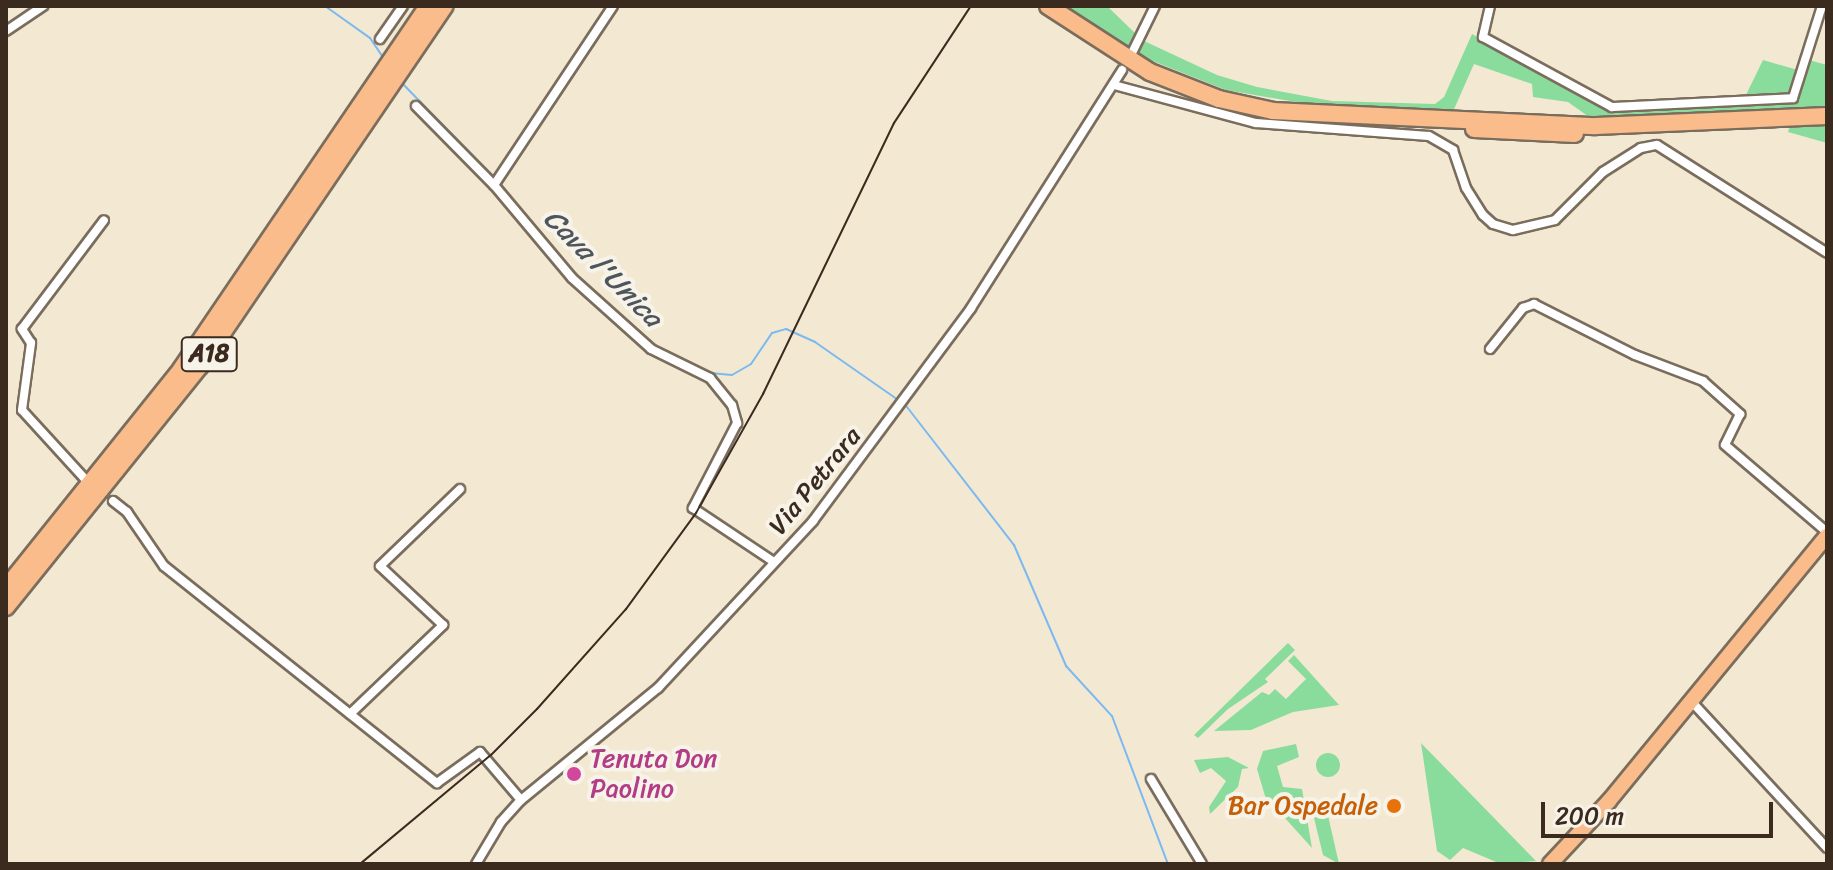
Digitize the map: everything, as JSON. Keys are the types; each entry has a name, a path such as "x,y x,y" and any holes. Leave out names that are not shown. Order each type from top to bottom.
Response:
{"highway":[{"path":"388,79 428,6"},
{"path":"399,62 445,6"},
{"path":"1048,6 1135,65 1219,99 1308,115 1596,126 1827,119"},
{"name":"A18","path":"6,588 182,368 388,79"},
{"name":"A18","path":"6,607 200,366 388,79"},
{"path":"1417,121 1553,136 1827,119"}],"main road":[{"path":"1550,864 1691,701 1827,534"},
{"path":"1540,864 1569,842"}],"street":[{"path":"6,31 43,6"},
{"path":"380,39 403,6"},
{"path":"494,185 613,6"},
{"path":"1132,53 1155,6"},
{"path":"1490,6 1483,37 1612,107 1793,98 1822,6"},
{"name":"Via Petrara","path":"476,864 501,822 521,800 658,688 813,521 971,308 1122,70"},
{"path":"1114,85 1256,123 1429,136 1453,150 1466,188 1483,215 1493,224 1513,230 1555,220 1603,172 1641,148 1657,145 1827,253"},
{"path":"416,106 494,185 572,278 651,349 710,378 732,405 737,423 693,508 774,562"},
{"path":"85,479 22,410 31,343 22,329 104,220"},
{"path":"1490,349 1523,308 1534,304 1635,355 1703,381 1740,414 1725,445 1827,534"},
{"path":"350,714 443,625 380,566 460,489"},
{"path":"113,501 127,512 164,566 437,783 480,752 521,800"},
{"path":"1691,701 1827,848"},
{"path":"1151,779 1202,864"}],"green space":[{"path":"1062,6 1107,6 1136,34 1126,50"},
{"path":"1472,34 1608,111 1784,104 1799,95 1809,60 1827,65 1827,113 1592,119 1568,102 1533,97 1532,84 1474,64 1451,116 1319,106 1226,90 1135,54 1142,40 1217,75 1257,87 1332,101 1435,104 1444,97"},
{"path":"1763,60 1801,71 1792,94 1744,99"},
{"path":"1790,126 1827,126 1827,143 1788,132"},
{"path":"1288,643 1295,650 1265,679 1268,682 1228,709 1198,738 1194,735"},
{"path":"1294,655 1339,705 1293,712 1251,730 1214,731 1262,692 1269,695 1275,689 1286,699 1306,679 1288,661"},
{"path":"1421,743 1536,861 1501,864 1463,848 1450,860 1437,851"},
{"path":"1296,744 1299,757 1277,766 1283,787 1302,789 1312,848 1265,796 1257,769 1263,751"},
{"path":"1328,753 1339,760 1340,765 1333,776 1328,777 1317,770 1316,765 1323,754"},
{"path":"1228,757 1249,768 1242,769 1238,787 1210,814 1209,807 1226,781 1211,768 1200,773 1194,760"},
{"path":"1327,811 1339,864 1323,855 1313,814"}],"waterway":[{"name":"Cava l'Unica","path":"325,6 370,38 383,57"},
{"name":"Cava l'Unica","path":"401,82 494,178"},
{"name":"Cava l'Unica","path":"499,182 509,196"},
{"name":"Cava l'Unica","path":"666,352 710,373 732,375 751,364 772,333 786,329 815,342 898,400"},
{"name":"Cava l'Unica","path":"907,407 1014,545 1066,666 1112,716 1168,864"}],"railway":[{"path":"360,864 491,755 537,709 626,609 696,513 763,394 894,123 971,6"}],"place":[{"name":"Tenuta Don Paolino","path":"574,774"},
{"name":"Bar Ospedale","path":"1394,806"}]}
